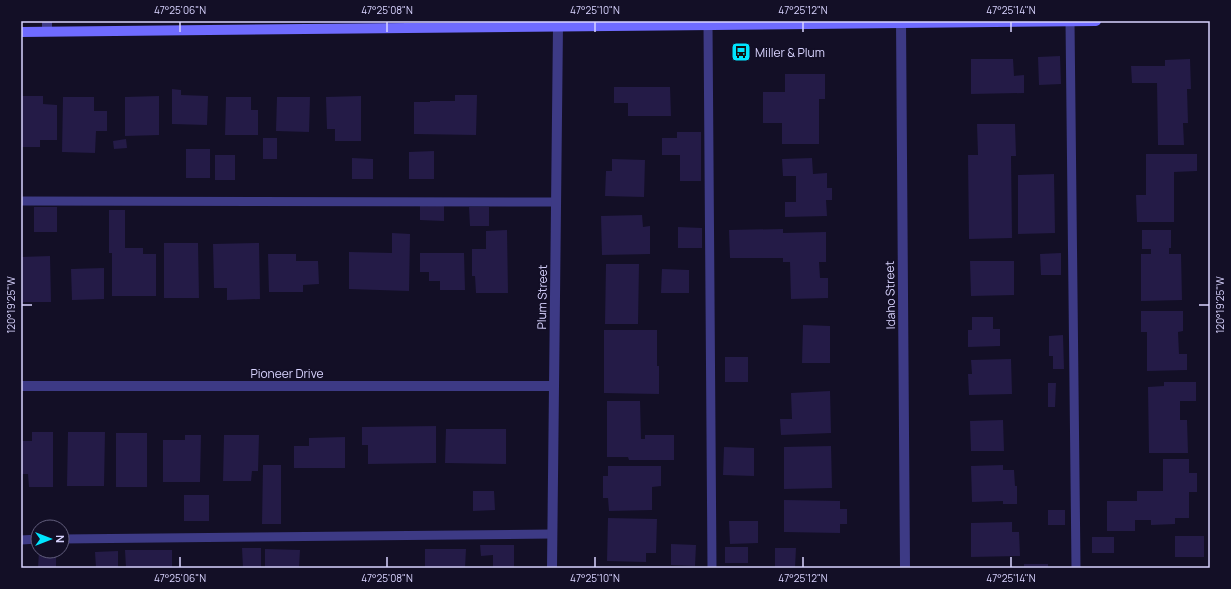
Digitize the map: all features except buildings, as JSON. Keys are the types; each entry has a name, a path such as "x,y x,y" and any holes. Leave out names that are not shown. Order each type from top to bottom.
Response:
{"main road":[{"path":"21,32 47,26 387,24 558,26 1096,21"}],"street":[{"name":"Idaho Street","path":"901,22 905,568"},
{"name":"Plum Street","path":"552,568 558,26"},
{"name":"Pioneer Drive","path":"21,386 554,386"}],"lane":[{"path":"1070,21 1076,568"},
{"path":"708,25 712,568"},
{"path":"21,201 556,202"},
{"path":"70,539 552,534"}],"place":[{"name":"Miller & Plum","path":"741,52"}]}
